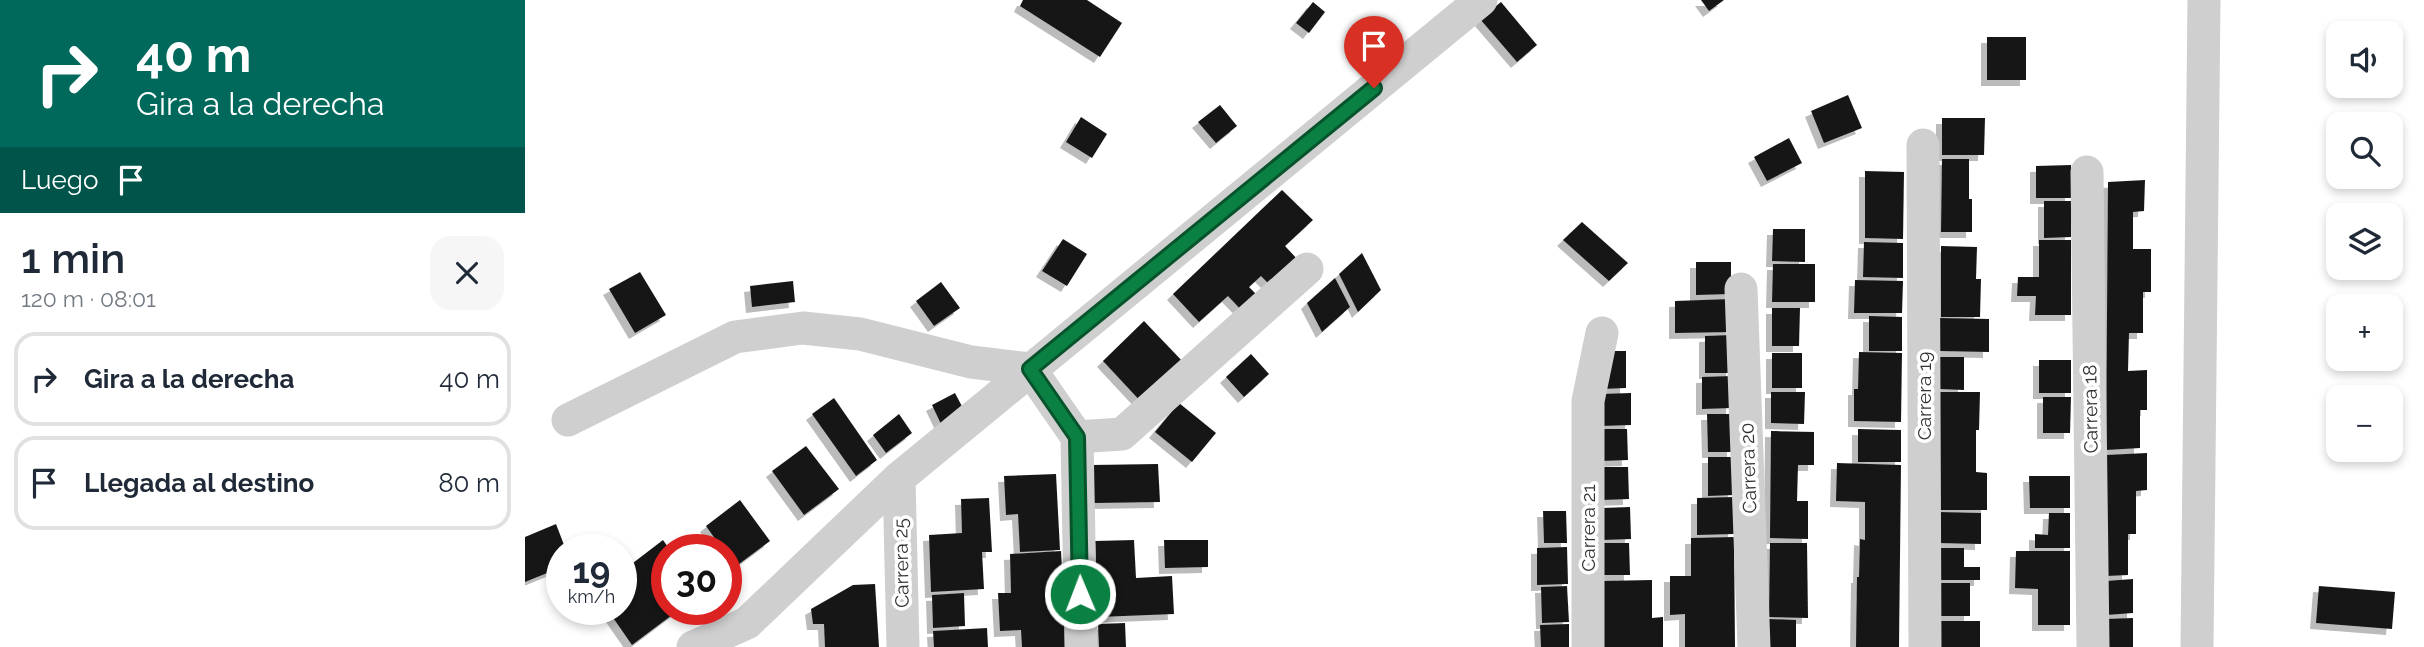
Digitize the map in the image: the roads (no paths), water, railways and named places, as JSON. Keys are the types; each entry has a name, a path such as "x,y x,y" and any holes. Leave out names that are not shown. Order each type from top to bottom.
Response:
{"street":[{"path":"693,647 745,635 899,478 1481,0"},
{"path":"2197,647 2204,0"},
{"name":"Carrera 19","path":"1923,145 1925,647"},
{"name":"Carrera 18","path":"2087,172 2093,647"},
{"path":"1077,437 1122,434 1307,269"},
{"name":"Carrera 20","path":"1741,289 1754,647"},
{"path":"568,420 735,337 803,328 860,334 971,362 1030,369 1077,437 1081,647"},
{"name":"Carrera 21","path":"1588,647 1588,401 1602,333"},
{"name":"Carrera 25","path":"899,478 903,647"}]}
